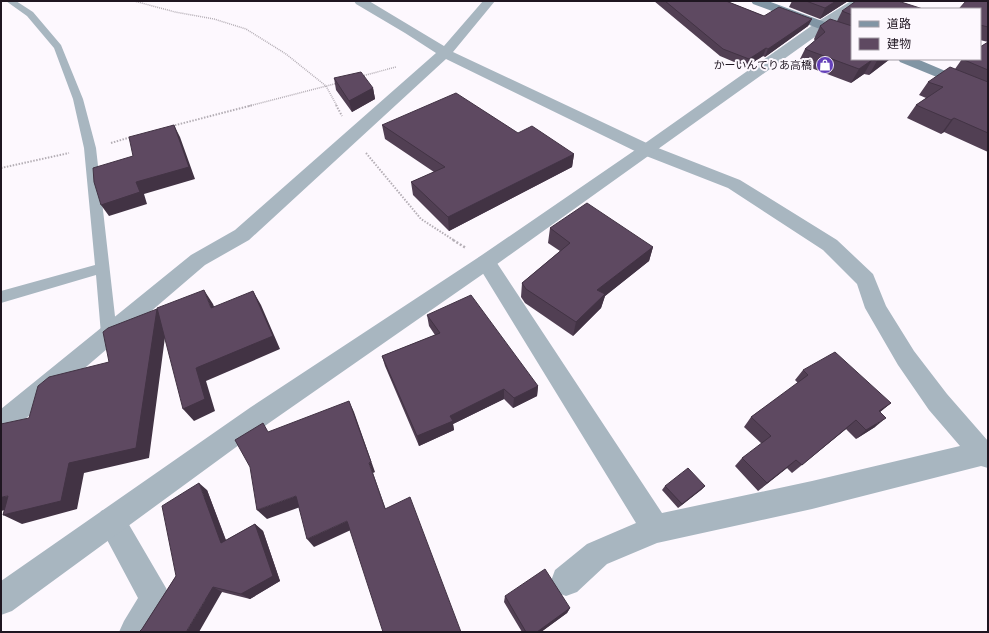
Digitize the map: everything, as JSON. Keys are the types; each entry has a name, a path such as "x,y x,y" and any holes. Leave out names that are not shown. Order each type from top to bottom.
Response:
{"main road":[{"path":"757,1 851,37"},
{"path":"907,60 988,94"}],"street":[{"path":"360,1 410,30 445,53 647,150 734,184 830,245 866,280 876,308 906,358 938,402 985,455 656,529 597,554 566,581"},
{"path":"1,424 198,260 242,235 445,53 489,1"},
{"path":"1,600 260,415 486,262 647,150 822,25 859,1"},
{"path":"486,262 656,529"},
{"path":"111,522 155,599 135,632"}],"lane":[{"path":"10,1 30,14 58,47 78,99 90,148 109,334"},
{"path":"1,297 102,268"}],"path":[{"path":"134,1 175,12 214,19 246,29 286,54 326,86 353,137 421,219 486,262"},
{"path":"356,78 401,66"},
{"path":"166,128 341,82"},
{"path":"1,168 136,136"}],"building":[{"path":"665,1 726,1 764,16 779,7 812,19 768,49 766,48 749,59 723,49"},
{"path":"806,1 836,1 825,8"},
{"path":"856,1 898,1 920,8 851,8 851,15 842,11"},
{"path":"966,1 988,1 988,27 981,25 981,8 960,8"},
{"path":"830,19 851,26 851,60 872,60 859,69 805,49 825,32 820,26"},
{"path":"988,42 988,70 964,60 981,60 981,46"},
{"path":"950,67 988,82 988,133 954,118 951,120 916,105 943,87 928,82"},
{"path":"361,72 373,88 349,101 334,78"},
{"path":"456,93 518,133 532,126 574,154 448,217 411,182 445,167 382,125"},
{"path":"174,125 189,167 136,182 140,192 101,205 94,182 93,168 133,156 129,137"},
{"path":"587,203 653,247 597,290 605,294 576,322 526,289 522,283 570,243 550,228"},
{"path":"204,290 211,308 253,291 273,336 196,368 205,399 183,409 157,308"},
{"path":"471,295 538,386 514,398 504,389 450,416 453,421 417,436 382,356 440,333 427,315"},
{"path":"157,309 136,448 69,463 61,501 3,515 8,496 1,497 1,424 29,418 38,386 49,377 109,362 103,332 108,328"},
{"path":"835,352 891,403 879,411 886,418 866,430 856,420 802,465 796,460 767,483 742,458 771,436 751,417 808,375 803,370"},
{"path":"349,401 371,462 369,463 385,509 410,497 461,632 383,632 347,521 307,539 296,496 257,510 250,467 235,440 263,423 268,432"},
{"path":"688,468 705,486 682,504 665,486"},
{"path":"199,483 221,543 255,524 273,576 241,594 213,587 186,632 139,632 176,576 162,506"},
{"path":"545,569 570,608 537,632 526,632 505,596"}],"place":[{"name":"かーいんてりあ高橋","path":"825,65"}]}
